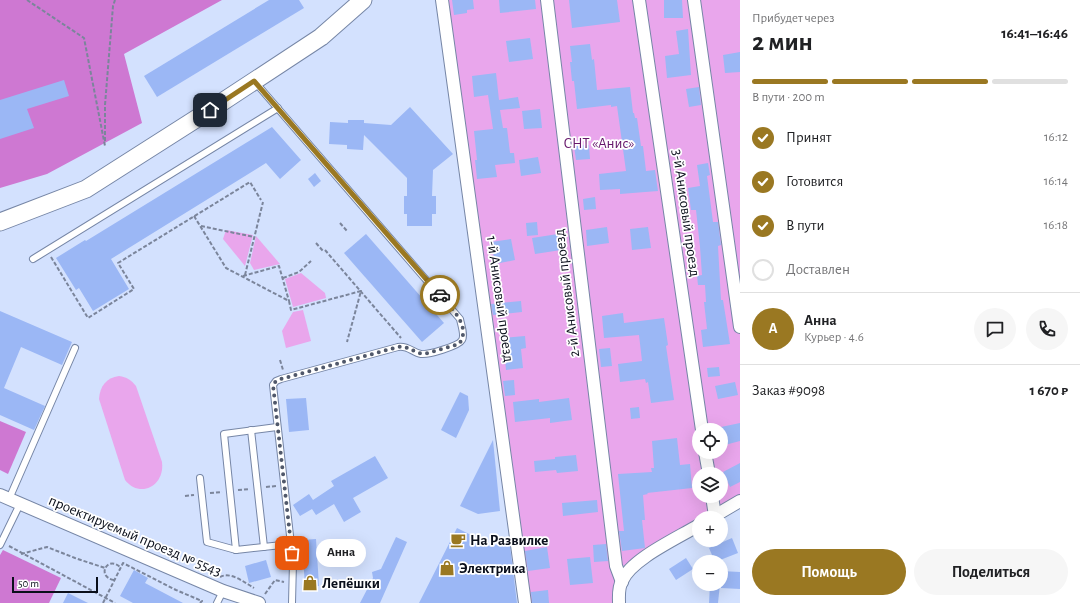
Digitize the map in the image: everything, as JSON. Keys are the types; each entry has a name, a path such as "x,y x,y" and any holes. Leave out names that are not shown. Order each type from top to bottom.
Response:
{"street":[{"path":"0,222 86,189 321,37 363,0"},
{"name":"1-й Анисовый проезд","path":"442,0 525,603"},
{"name":"2-й Анисовый проезд","path":"547,0 616,566 622,582"},
{"name":"3-й Анисовый проезд","path":"639,0 701,423"},
{"path":"694,0 740,327"},
{"name":"проектируемый проезд № 5543","path":"9,499 223,591 259,603"},
{"path":"723,511 740,501"},
{"path":"619,603 619,590 627,572 645,557 692,529"}],"lane":[{"path":"254,81 460,319 463,334 459,344 424,354 420,354 404,347 398,347 276,381 273,385 293,562 292,603"},
{"path":"33,259 278,108"},
{"path":"1,542 9,499 75,348"},
{"path":"236,550 224,434 277,427"},
{"path":"251,430 264,547"},
{"path":"200,478 207,542 236,550 291,544"},
{"path":"217,603 223,591"}],"path":[{"path":"27,0 84,38 105,146 105,105 113,6 115,0"},
{"path":"47,250 88,318 134,289 118,263 250,182 262,201 245,275"},
{"path":"194,216 226,268 289,301"},
{"path":"340,222 347,230"},
{"path":"200,226 254,237"},
{"path":"316,243 361,291 402,339 404,347"},
{"path":"283,278 299,272 311,261"},
{"path":"242,276 280,266 291,310 361,291"},
{"path":"347,342 361,291"},
{"path":"1,542 115,603"},
{"path":"21,554 47,547 105,568"},
{"path":"114,580 109,580 106,577 104,572 105,568 108,564 113,563 120,567"},
{"path":"103,603 123,563 176,590 202,601 200,603"},
{"path":"219,580 222,576 230,575 265,594 275,580 293,584"}],"green space":[{"name":"СНТ «Анис»","path":"436,0 740,0 740,495 728,502 728,467 692,467 692,503 726,503 713,511 692,511 692,523 623,566 616,578 614,603 522,603"},
{"path":"226,230 253,235 245,266 223,239"},
{"path":"256,236 280,264 254,270 250,263"},
{"path":"301,273 325,293 326,298 293,307 285,279"},
{"path":"303,310 311,341 286,348 282,331 293,312"},
{"path":"119,376 129,379 136,386 162,462 160,478 156,483 144,489 138,489 131,486 125,480 99,399 104,383 114,377"}],"shaded area":[{"path":"0,0 222,0 124,54 142,123 47,174 0,188"},
{"path":"0,421 26,432 8,474 0,470"},
{"path":"3,550 61,578 49,603 0,603 0,555"}],"building":[{"path":"269,0 299,0 304,8 157,97 144,76"},
{"path":"452,0 473,0 474,9 467,10 467,13 454,15"},
{"path":"499,0 535,0 536,9 500,13"},
{"path":"569,0 617,0 620,22 572,28"},
{"path":"664,0 682,0 683,18 664,18"},
{"path":"688,29 691,75 667,78 665,56 679,54 676,31"},
{"path":"530,38 533,59 509,62 506,41"},
{"path":"590,44 592,60 594,59 597,90 630,87 633,113 635,118 637,118 641,146 643,146 646,171 655,170 658,191 620,194 620,189 600,190 599,174 626,171 617,106 611,107 611,105 577,109 574,81 572,81 570,46"},
{"path":"740,52 740,72 725,73 723,55"},
{"path":"496,73 499,100 518,97 520,108 500,110 503,128 507,128 510,153 514,153 515,163 495,165 497,177 477,179 474,131 493,129 488,95 474,97 472,76"},
{"path":"64,80 69,96 27,109 34,128 0,139 0,100"},
{"path":"699,87 701,105 689,107 686,89"},
{"path":"410,107 453,154 433,170 432,196 436,196 436,214 432,214 432,226 407,226 407,214 404,214 404,196 407,196 407,178 364,135 363,150 347,149 347,145 329,144 330,122 348,123 348,120 364,120 364,123 391,125"},
{"path":"540,109 542,128 524,129 522,111"},
{"path":"272,127 301,160 280,179 266,163 111,259 129,289 93,311 79,288 76,290 56,258"},
{"path":"589,145 590,159 576,160 574,146"},
{"path":"538,157 541,173 521,176 519,160"},
{"path":"708,163 710,175 707,176 713,222 718,222 721,245 718,246 721,300 723,300 730,344 703,347 701,330 707,329 704,302 706,302 705,285 698,285 697,276 702,275 700,247 696,210 691,210 688,188 700,186 697,165"},
{"path":"315,173 321,181 314,187 308,179"},
{"path":"595,197 596,209 584,210 583,199"},
{"path":"537,222 538,235 527,236 526,223"},
{"path":"607,227 609,243 587,246 586,230"},
{"path":"648,227 651,248 632,250 630,229"},
{"path":"366,234 444,323 422,342 344,253"},
{"path":"558,234 561,250 535,254 532,238"},
{"path":"511,239 515,260 495,264 491,242"},
{"path":"521,301 522,312 493,315 491,304"},
{"path":"0,311 72,342 62,365 21,347 4,388 45,406 34,430 0,415"},
{"path":"623,313 624,323 664,318 668,345 666,346 674,400 651,403 648,382 646,383 645,379 620,382 618,364 642,361 639,335 604,338 602,316"},
{"path":"525,336 526,348 521,349 523,368 506,370 503,338"},
{"path":"610,348 612,366 601,367 599,349"},
{"path":"719,367 720,376 708,377 707,368"},
{"path":"514,380 515,395 505,396 503,381"},
{"path":"735,382 738,395 718,399 715,386"},
{"path":"460,392 468,396 469,410 456,438 441,430"},
{"path":"306,398 309,430 289,432 286,399"},
{"path":"569,398 572,420 550,423 550,418 515,422 513,402 539,399 539,402"},
{"path":"639,407 640,418 631,419 630,408"},
{"path":"740,423 740,441 728,444 728,426"},
{"path":"677,438 680,465 690,464 692,488 647,493 648,494 643,495 645,520 642,520 645,548 622,551 619,531 624,531 618,474 652,472 651,468 654,468 652,441"},
{"path":"493,440 500,511 478,514 460,506"},
{"path":"576,455 578,471 557,473 556,470 535,472 534,461"},
{"path":"375,456 388,478 353,498 361,512 344,522 334,504 316,515 312,509 300,516 293,505 309,494 313,500 334,486 331,481"},
{"path":"740,463 740,482 730,487 728,483 728,469"},
{"path":"597,500 598,512 563,516 562,503"},
{"path":"457,528 475,537 471,543 510,546 517,603 419,603"},
{"path":"396,537 407,542 380,603 360,603 373,578 372,572 381,569"},
{"path":"732,538 738,553 728,557 728,555 712,555 709,548 728,547 728,540"},
{"path":"316,539 319,586 305,587 302,540"},
{"path":"606,544 608,561 594,562 593,545"},
{"path":"547,547 550,568 528,571 525,551"},
{"path":"590,557 593,583 570,585 567,559"},
{"path":"686,558 692,567 692,570 676,580 669,569"},
{"path":"266,560 271,577 249,583 245,566"},
{"path":"134,570 148,578 145,583 183,603 133,603 120,596"},
{"path":"728,571 740,572 740,589 728,588"},
{"path":"548,590 549,603 532,603 531,592"},
{"path":"710,591 719,591 718,603 709,603"},
{"path":"68,593 88,603 63,603"}],"way so far":[{"path":"292,553 273,385 276,381 281,379 402,346 420,354 424,354 459,344 463,334 460,319 440,295"}],"place":[{"name":"На Развилке","path":"458,540"},
{"name":"Анна","path":"292,553"},
{"name":"Электрика","path":"447,568"},
{"name":"Лепёшки","path":"310,583"}],"route":[{"path":"210,110 254,81 440,295"}]}
